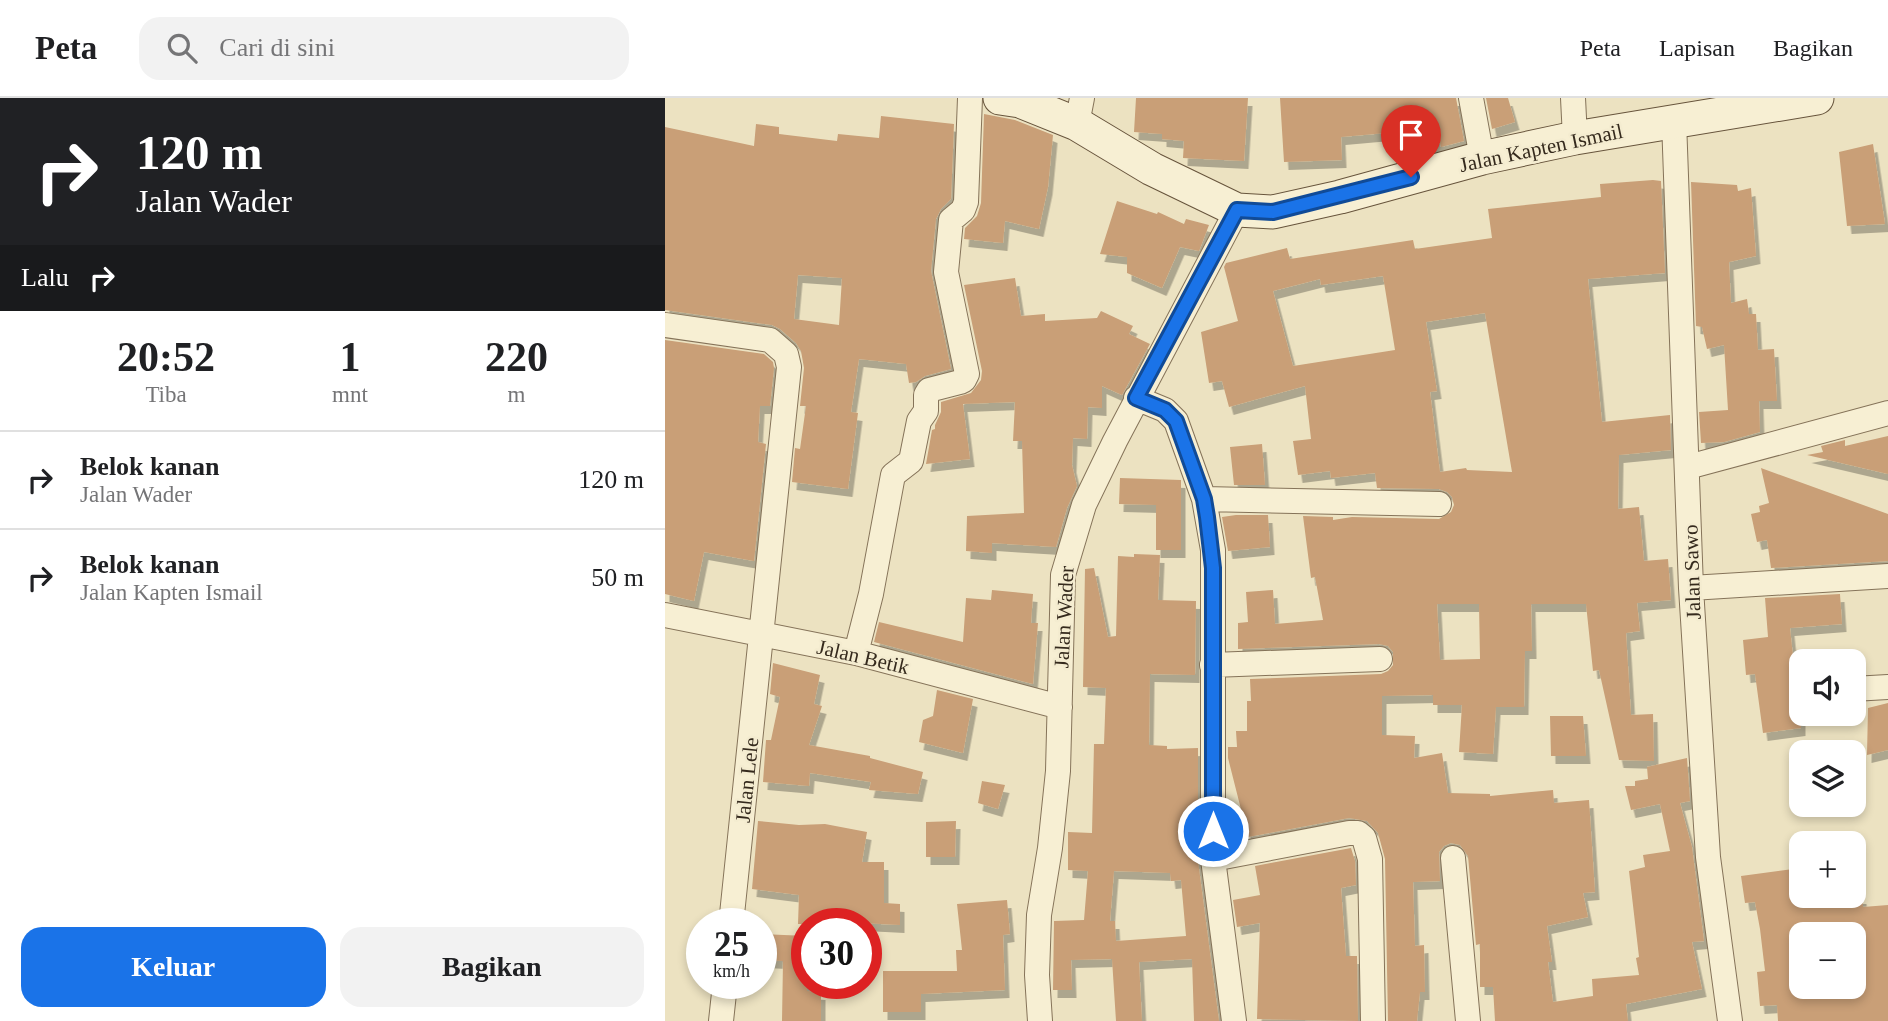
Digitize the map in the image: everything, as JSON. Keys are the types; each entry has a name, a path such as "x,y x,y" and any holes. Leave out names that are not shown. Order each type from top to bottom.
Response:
{"street":[{"path":"856,653 871,594 893,475 911,461 919,421 926,411 926,395 929,390 960,382 967,374 945,265 951,220 963,210 966,202 970,98"},
{"name":"Jalan Kapten Ismail","path":"1000,98 1080,111 1152,169 1237,210 1273,212 1340,197 1482,158 1575,138 1817,98"},
{"path":"1471,98 1482,158"},
{"path":"1573,98 1575,138"},
{"name":"Jalan Sawo","path":"1674,121 1691,588 1708,857 1730,1021"},
{"name":"Jalan Wader","path":"1039,1021 1039,915 1050,848 1058,771 1063,575 1084,505 1136,398 1237,210"},
{"name":"Jalan Lele","path":"665,325 769,340 786,355 789,378 733,908"},
{"path":"1136,398 1165,410 1176,421 1204,499 1213,550 1213,859 1234,1021"},
{"path":"1688,467 1888,413"},
{"path":"1204,499 1439,504"},
{"path":"1691,588 1888,576"},
{"name":"Jalan Betik","path":"665,615 856,653 1060,707"},
{"path":"1212,665 1380,659"},
{"path":"1866,689 1888,687"},
{"path":"1213,859 1349,833 1358,833 1364,838 1370,859 1373,1021"},
{"path":"1453,858 1468,1021"},
{"path":"721,1021 723,999"}],"building":[{"path":"1136,98 1248,98 1244,161 1183,158 1184,141 1162,139 1162,134 1134,132"},
{"path":"1280,98 1456,98 1464,141 1441,147 1440,143 1402,152 1397,132 1341,137 1342,160 1284,162"},
{"path":"1486,98 1508,98 1515,122 1492,129"},
{"path":"984,114 1015,120 1053,135 1048,187 1039,229 1005,221 1003,243 964,239 965,228 977,216 981,203"},
{"path":"881,116 954,124 951,199 936,219 931,271 951,369 909,383 906,364 859,359 851,412 858,413 848,489 792,482 795,448 800,449 806,406 800,406 804,368 801,351 796,343 772,325 665,310 665,127 754,146 756,124 779,127 779,134 837,141 838,134 879,138","holes":["798,275 842,278 839,325 794,319"]},
{"path":"1873,144 1885,224 1847,226 1839,152"},
{"path":"1661,181 1665,273 1588,279 1602,422 1670,415 1671,450 1619,455 1618,509 1639,507 1644,561 1668,559 1671,600 1637,603 1640,631 1626,633 1631,715 1653,714 1654,761 1619,760 1599,670 1593,671 1586,604 1531,604 1532,651 1525,651 1524,707 1496,707 1493,754 1459,752 1462,705 1433,705 1433,695 1382,696 1382,735 1415,736 1414,758 1442,753 1448,793 1490,796 1553,790 1554,803 1589,800 1595,892 1583,893 1588,917 1547,926 1552,962 1548,962 1553,1002 1593,996 1592,979 1639,975 1629,871 1645,867 1643,855 1670,851 1660,804 1631,810 1625,786 1635,786 1635,781 1648,779 1647,767 1687,758 1690,801 1680,803 1692,847 1704,941 1692,942 1702,989 1626,1004 1628,1021 1495,1021 1493,987 1480,987 1480,944 1476,945 1468,856 1460,845 1451,843 1439,852 1440,881 1413,882 1415,946 1424,945 1425,992 1420,992 1417,1021 1388,1021 1385,859 1378,833 1367,821 1349,818 1248,837 1228,758 1228,747 1237,747 1236,731 1247,731 1247,701 1251,701 1250,679 1381,674 1393,665 1393,652 1388,646 1379,644 1238,649 1238,623 1248,622 1246,592 1273,590 1275,624 1323,620 1315,577 1311,578 1303,516 1333,517 1333,520 1352,517 1439,519 1451,512 1454,505 1452,497 1439,489 1377,488 1375,473 1331,478 1330,471 1298,475 1293,441 1311,439 1305,386 1229,407 1222,381 1209,383 1201,332 1238,321 1224,267 1226,263 1287,248 1290,259 1413,240 1415,249 1492,238 1488,209 1601,197 1600,184","holes":["1383,276 1395,350 1293,366 1273,291 1320,279 1321,285","1485,313 1512,472 1466,468 1440,472 1430,392 1437,391 1426,322","1437,604 1479,604 1480,659 1440,660"]},
{"path":"1691,182 1737,185 1738,191 1751,188 1756,256 1729,262 1731,303 1747,299 1749,314 1756,314 1758,350 1774,349 1777,401 1759,401 1760,432 1724,442 1701,443 1699,412 1728,410 1724,345 1707,349 1702,327 1696,326"},
{"path":"1117,201 1157,214 1158,212 1184,224 1186,219 1209,225 1199,251 1180,247 1162,288 1127,273 1127,257 1100,254"},
{"path":"1015,278 1021,316 1045,314 1045,321 1097,318 1101,311 1133,326 1129,334 1150,344 1122,395 1102,386 1102,408 1088,407 1087,439 1073,438 1072,465 1077,486 1067,508 1056,547 992,543 992,553 966,551 967,516 1024,513 1022,441 1013,441 1015,402 963,404 970,459 926,464 932,430 935,429 941,412 941,402 971,393 981,380 982,371 964,285"},
{"path":"665,340 764,354 773,362 774,368 770,406 760,406 758,442 766,444 754,561 704,552 694,601 665,594"},
{"path":"1888,436 1888,474 1807,455 1823,452 1821,446 1845,440 1845,446"},
{"path":"1262,444 1265,485 1234,485 1230,447"},
{"path":"1761,468 1888,514 1888,561 1771,568 1767,540 1757,542 1751,514 1760,512 1759,506 1769,503"},
{"path":"1120,478 1181,480 1181,550 1156,550 1156,505 1119,504"},
{"path":"1268,515 1270,547 1228,551 1222,517"},
{"path":"1134,554 1160,555 1158,600 1196,601 1195,675 1150,674 1149,745 1167,746 1167,749 1198,748 1198,861 1219,1021 1194,1021 1192,959 1139,962 1142,1021 1116,1021 1112,959 1071,960 1072,990 1053,990 1054,921 1084,920 1088,871 1068,870 1068,832 1092,833 1094,744 1104,744 1106,688 1083,687 1085,569 1094,568 1108,637 1116,636 1118,556 1134,557","holes":["1114,871 1170,873 1171,881 1181,880 1186,936 1116,941 1115,921 1110,921"]},
{"path":"992,590 1033,594 1031,623 1038,623 1033,684 874,642 879,622 963,642 966,598 991,600"},
{"path":"1840,594 1842,624 1790,628 1792,649 1789,649 1789,726 1801,728 1763,733 1755,674 1746,675 1743,640 1768,637 1765,598"},
{"path":"773,663 820,675 814,704 822,706 809,745 870,756 923,772 918,794 869,790 871,782 810,773 809,786 763,782 766,740 771,740 780,697 770,694"},
{"path":"937,690 973,699 963,753 919,742 923,720 933,716"},
{"path":"1888,703 1888,750 1867,755 1868,708"},
{"path":"1550,716 1583,716 1586,756 1551,756"},
{"path":"982,781 1005,785 998,809 978,803"},
{"path":"758,821 799,825 825,824 867,832 862,862 884,862 884,903 900,904 900,925 882,924 882,908 799,908 799,895 752,889"},
{"path":"956,821 955,857 926,857 926,822"},
{"path":"1351,848 1355,861 1356,885 1341,888 1346,956 1357,956 1358,1021 1257,1019 1260,923 1237,927 1233,900 1260,895 1255,866"},
{"path":"1789,870 1789,908 1866,908 1888,905 1888,1021 1778,1021 1777,1005 1760,1006 1757,972 1765,971 1760,929 1755,902 1745,903 1741,876"},
{"path":"1007,900 1010,934 1003,935 1005,990 921,994 921,1012 883,1012 883,971 957,971 956,950 962,950 957,904"},
{"path":"777,935 791,935 791,999 821,999 821,1021 782,1021 783,961 777,961"}],"route":[{"path":"1213,831 1213,550 1204,499 1182,431 1176,421 1165,410 1136,398 1237,210 1273,212 1411,177"}]}
